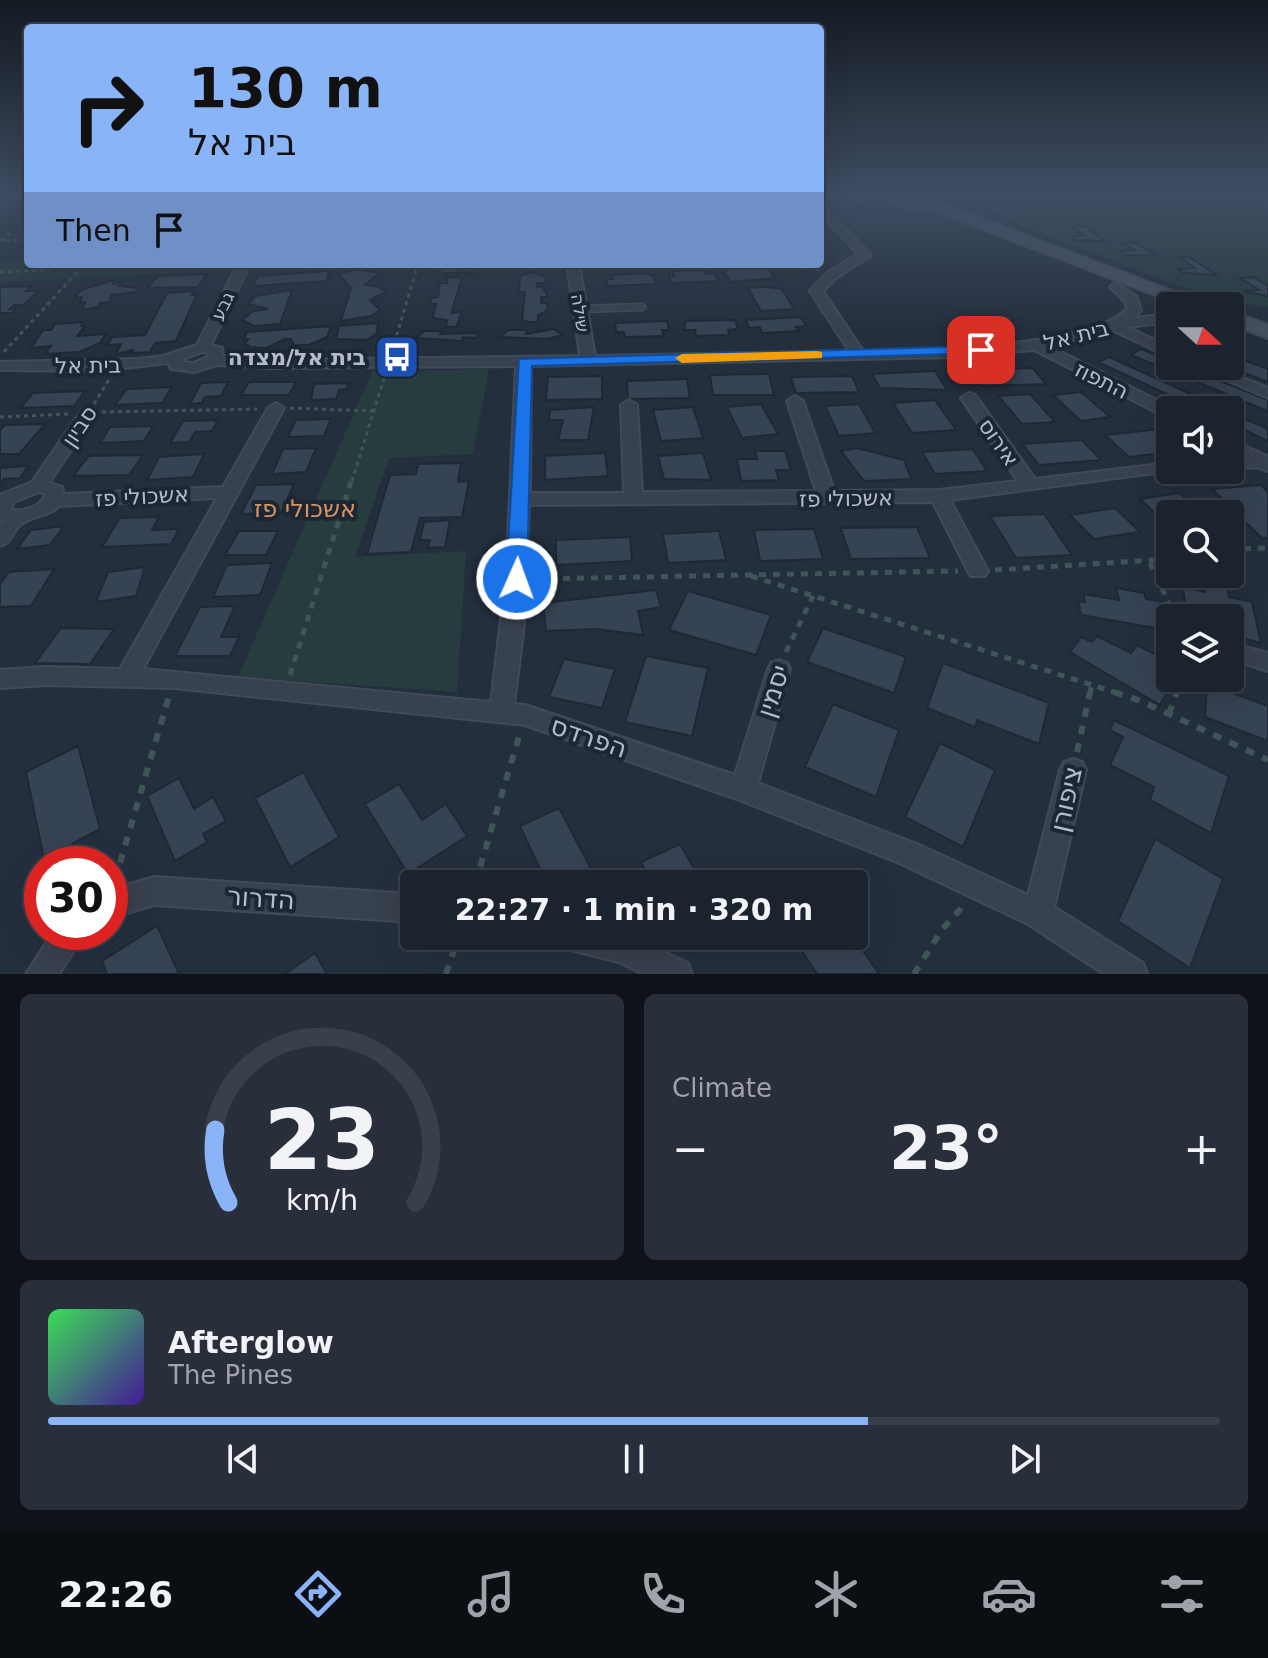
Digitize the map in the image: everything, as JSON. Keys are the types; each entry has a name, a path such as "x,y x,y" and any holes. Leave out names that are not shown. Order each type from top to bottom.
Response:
{"street":[{"path":"850,238 865,255 832,275 816,291 859,355"},
{"path":"984,238 1156,302"},
{"path":"1022,238 1164,292"},
{"name":"גבע","path":"202,348 242,268"},
{"name":"שילה","path":"574,268 588,361"},
{"name":"בית אל","path":"1116,287 1131,299 1134,310 1117,324"},
{"name":"בית אל","path":"0,366 119,365 175,359 176,366 187,368 215,360 524,362 953,353 1036,345 1117,324 1156,320"},
{"path":"1244,323 1268,332"},
{"path":"1117,324 1156,345"},
{"path":"1244,335 1268,344"},
{"name":"התפוז","path":"1036,345 1156,406"},
{"path":"175,359 182,353 202,348 217,351 215,360"},
{"path":"513,713 510,659 517,579 524,362"},
{"path":"1235,380 1268,393"},
{"name":"אירוס","path":"969,398 1030,485"},
{"path":"795,401 828,499"},
{"path":"629,405 633,500"},
{"path":"127,677 276,408"},
{"name":"סביון","path":"38,486 88,413"},
{"path":"1244,451 1266,463"},
{"path":"1244,464 1266,463"},
{"name":"אשכולי פז","path":"520,499 939,496 1156,470"},
{"path":"0,540 6,508 13,494 38,486 56,491 54,500 43,510 6,508"},
{"name":"אשכולי פז","path":"54,500 229,492"},
{"path":"939,496 978,571"},
{"path":"1244,655 1268,662"},
{"name":"יסמין","path":"743,789 779,669"},
{"name":"הפרדס","path":"0,679 174,679 284,693 513,713 743,789 907,853 1038,914 1132,974"},
{"name":"ציפורן","path":"1038,914 1073,770"},
{"name":"הדרור","path":"128,893 154,891 400,907"},
{"path":"41,974 58,950"},
{"path":"626,950 677,974"}],"lane":[{"path":"580,309 642,307"}],"path":[{"path":"4,238 1,241 24,240"},
{"path":"0,272 81,268"},
{"path":"0,357 81,268"},
{"path":"284,693 417,268"},
{"name":"סביון","path":"88,413 119,365"},
{"path":"0,417 276,408 373,411"},
{"path":"1244,549 1268,548"},
{"path":"517,579 978,571 1156,561"},
{"path":"1150,562 1170,604"},
{"path":"748,575 991,655 1092,684 1169,714 1268,760"},
{"name":"יסמין","path":"779,669 813,596"},
{"path":"126,846 174,679"},
{"name":"ציפורן","path":"1073,770 1092,684"},
{"path":"1169,714 1177,692"},
{"path":"478,870 513,713"},
{"path":"914,974 941,931 981,887"},
{"path":"446,974 454,950"}],"green space":[{"path":"1055,238 1268,238 1268,307 1244,304 1244,292 1195,292"},
{"path":"24,261 24,268 261,268 0,282 0,262"},
{"path":"489,369 473,454 389,458 355,557 466,551 457,692 238,677 372,372"}],"building":[{"path":"1073,238 1105,241 1075,240"},
{"path":"1134,242 1158,256 1126,255 1120,251 1134,250 1122,243"},
{"path":"1179,257 1189,257 1217,275 1184,273 1178,269 1195,268"},
{"path":"482,268 479,272 443,273 438,270"},
{"path":"768,268 775,278 731,282 723,270"},
{"path":"355,269 379,273 365,285 377,286 386,292 370,300 380,310 371,316 341,321 351,288 338,274"},
{"path":"704,270 706,274 715,274 718,281 671,283 669,276 674,276 673,271"},
{"path":"329,271 327,281 253,286 257,276"},
{"path":"531,272 545,277 546,283 537,283 537,287 543,287 548,297 541,297 541,303 547,303 547,311 538,315 538,322 522,320 525,292 519,292 520,276"},
{"path":"644,273 653,276 656,284 608,286 606,279 613,279 612,275"},
{"path":"207,274 198,287 147,288 158,276"},
{"path":"447,277 462,278 452,313 462,312 456,327 446,327 447,320 433,318 436,304 430,304 431,298 438,297 440,283 447,283"},
{"path":"1253,277 1268,286 1268,296 1243,291 1259,290 1240,278"},
{"path":"114,280 113,284 121,283 119,286 138,288 137,292 112,295 109,302 82,310 85,302 80,303 82,297 75,298 81,290"},
{"path":"32,286 26,291 38,291 24,305 14,305 10,309 16,308 12,313 0,313 0,287"},
{"path":"748,288 782,289 794,309 761,311"},
{"path":"292,290 280,324 254,326 242,320 253,311 268,309 248,304 255,296"},
{"path":"194,291 192,295 197,294 176,341 155,343 150,352 132,353 133,350 116,354 121,344 107,345 112,337 145,335 167,293"},
{"path":"801,317 806,326 796,327 799,331 762,333 760,327 749,328 746,320"},
{"path":"735,320 738,329 728,330 729,335 696,336 695,330 685,330 684,325 687,321"},
{"path":"667,321 669,330 662,330 664,336 625,337 624,332 616,332 615,323"},
{"path":"83,322 81,326 85,326 77,336 106,334 100,343 79,352 45,354 51,346 31,348 43,330 51,330 55,324"},
{"path":"378,323 377,333 367,340 336,339 339,326"},
{"path":"331,326 327,337 309,345 294,345 291,339 285,339 266,348 251,347 245,344 248,339 244,339 247,332"},
{"path":"554,329 562,335 548,339 500,337 508,330 527,330 526,334"},
{"path":"424,331 442,331 440,334 478,333 477,338 463,337 462,341 416,338"},
{"path":"1141,349 1156,355 1156,365 1131,355"},
{"path":"1109,357 1195,396 1171,396 1098,362"},
{"path":"1244,360 1268,369 1268,382 1244,373"},
{"path":"1033,368 1046,384 981,386 969,370"},
{"path":"935,371 947,390 880,388 872,374"},
{"path":"769,374 774,395 713,395 710,375"},
{"path":"602,376 602,399 546,400 548,377"},
{"path":"852,376 859,392 796,393 791,377"},
{"path":"687,379 690,398 628,399 627,381"},
{"path":"1192,380 1218,380 1268,400 1268,411 1244,401 1244,396 1231,396"},
{"path":"228,382 221,396 205,397 202,403 190,404 201,383"},
{"path":"249,382 296,382 289,395 241,395"},
{"path":"349,383 346,389 339,390 336,399 311,400 314,384"},
{"path":"172,387 162,403 115,405 127,389"},
{"path":"85,391 74,406 21,408 33,393"},
{"path":"1081,392 1110,417 1081,421 1053,395"},
{"path":"1030,394 1055,422 1022,424 998,396"},
{"path":"935,400 956,430 912,433 893,403"},
{"path":"761,404 778,434 742,438 727,407"},
{"path":"859,404 875,433 839,436 825,406"},
{"path":"594,407 588,440 558,440 563,420 549,420 550,410"},
{"path":"693,407 703,438 661,441 653,410"},
{"path":"1244,418 1268,429 1268,441 1244,430"},
{"path":"331,419 324,436 288,437 296,420"},
{"path":"218,420 212,431 195,432 189,442 170,443 183,421"},
{"path":"45,424 19,454 0,454 0,430 5,425"},
{"path":"153,426 144,441 100,443 110,427"},
{"path":"1156,430 1156,454 1129,457 1105,435"},
{"path":"1082,440 1101,460 1039,465 1022,444"},
{"path":"316,448 306,472 272,474 283,449"},
{"path":"857,448 904,460 911,479 864,481 841,451"},
{"path":"973,449 987,471 935,474 922,452"},
{"path":"755,451 785,451 791,470 776,470 779,480 741,481 737,459 757,459"},
{"path":"605,453 608,476 545,480 545,456"},
{"path":"703,453 711,480 664,479 658,456"},
{"path":"204,454 193,477 147,480 159,457"},
{"path":"143,455 129,475 73,476 89,456"},
{"path":"461,463 458,482 469,481 462,517 420,518 411,552 367,554 390,475 416,474 418,464"},
{"path":"28,466 20,478 4,479 0,485 0,468"},
{"path":"294,484 281,513 241,514 256,485"},
{"path":"1261,485 1268,492 1268,538 1262,538 1244,520 1244,500 1223,500 1212,489"},
{"path":"1179,493 1187,500 1156,500 1156,514 1140,499"},
{"path":"1115,508 1140,532 1094,539 1070,515"},
{"path":"1044,514 1072,555 1016,558 990,516"},
{"path":"159,517 152,530 179,529 171,544 102,547 120,518"},
{"path":"450,520 445,547 428,548 430,540 420,540 424,522"},
{"path":"64,526 50,545 17,549 31,530"},
{"path":"917,527 930,558 851,559 841,528"},
{"path":"814,529 823,559 760,561 754,530"},
{"path":"239,531 278,531 266,555 225,555"},
{"path":"719,531 726,560 668,563 663,534"},
{"path":"630,537 632,561 556,565 556,540"},
{"path":"272,563 260,595 213,597 227,565"},
{"path":"145,567 136,596 96,602 108,572"},
{"path":"54,569 31,606 0,607 0,584 9,572"},
{"path":"1116,588 1144,593 1146,599 1160,601 1161,604 1156,604 1156,628 1081,615 1078,601 1085,602 1083,594 1119,600"},
{"path":"1183,588 1205,592 1204,588 1228,588 1229,597 1252,602 1261,643 1244,639 1244,604 1185,604"},
{"path":"656,590 661,607 638,611 643,635 596,629 546,631 543,603"},
{"path":"688,591 771,615 756,655 669,630"},
{"path":"235,606 221,637 239,637 230,656 175,656 200,607"},
{"path":"61,628 114,629 90,664 35,663"},
{"path":"823,628 906,657 894,693 807,662"},
{"path":"1097,636 1131,653 1137,645 1156,655 1156,692 1167,692 1160,705 1070,652 1081,637 1092,642"},
{"path":"646,656 708,668 692,736 625,722"},
{"path":"564,659 615,669 602,708 549,697"},
{"path":"943,663 1049,703 1039,744 977,720 975,727 927,708"},
{"path":"1207,692 1229,692 1268,706 1268,741 1205,717"},
{"path":"833,704 899,730 876,797 805,767"},
{"path":"1114,720 1229,776 1211,833 1150,800 1154,787 1110,765 1123,737 1110,730"},
{"path":"940,743 995,770 963,847 905,817"},
{"path":"78,746 100,829 68,846 41,846 26,772"},
{"path":"303,772 339,837 290,867 255,798"},
{"path":"179,778 194,809 213,797 226,821 203,834 207,842 175,861 147,796"},
{"path":"399,784 422,820 446,804 467,836 414,870 406,870 365,804"},
{"path":"559,808 592,870 540,870 520,826"},
{"path":"1155,839 1223,879 1190,968 1118,921"},
{"path":"680,844 695,870 645,870 641,862"},
{"path":"157,926 179,974 107,974 102,961 119,950 128,950 128,944"},
{"path":"801,950 863,950 879,974 817,974"},
{"path":"315,953 327,974 285,974"}],"slow traffic":[{"path":"682,358 817,355"}],"place":[{"name":"בית אל/מצדה","path":"397,357"}],"district":[{"name":"אשכולי פז","path":"305,509"}],"route":[{"path":"517,579 524,362 981,350"}]}
